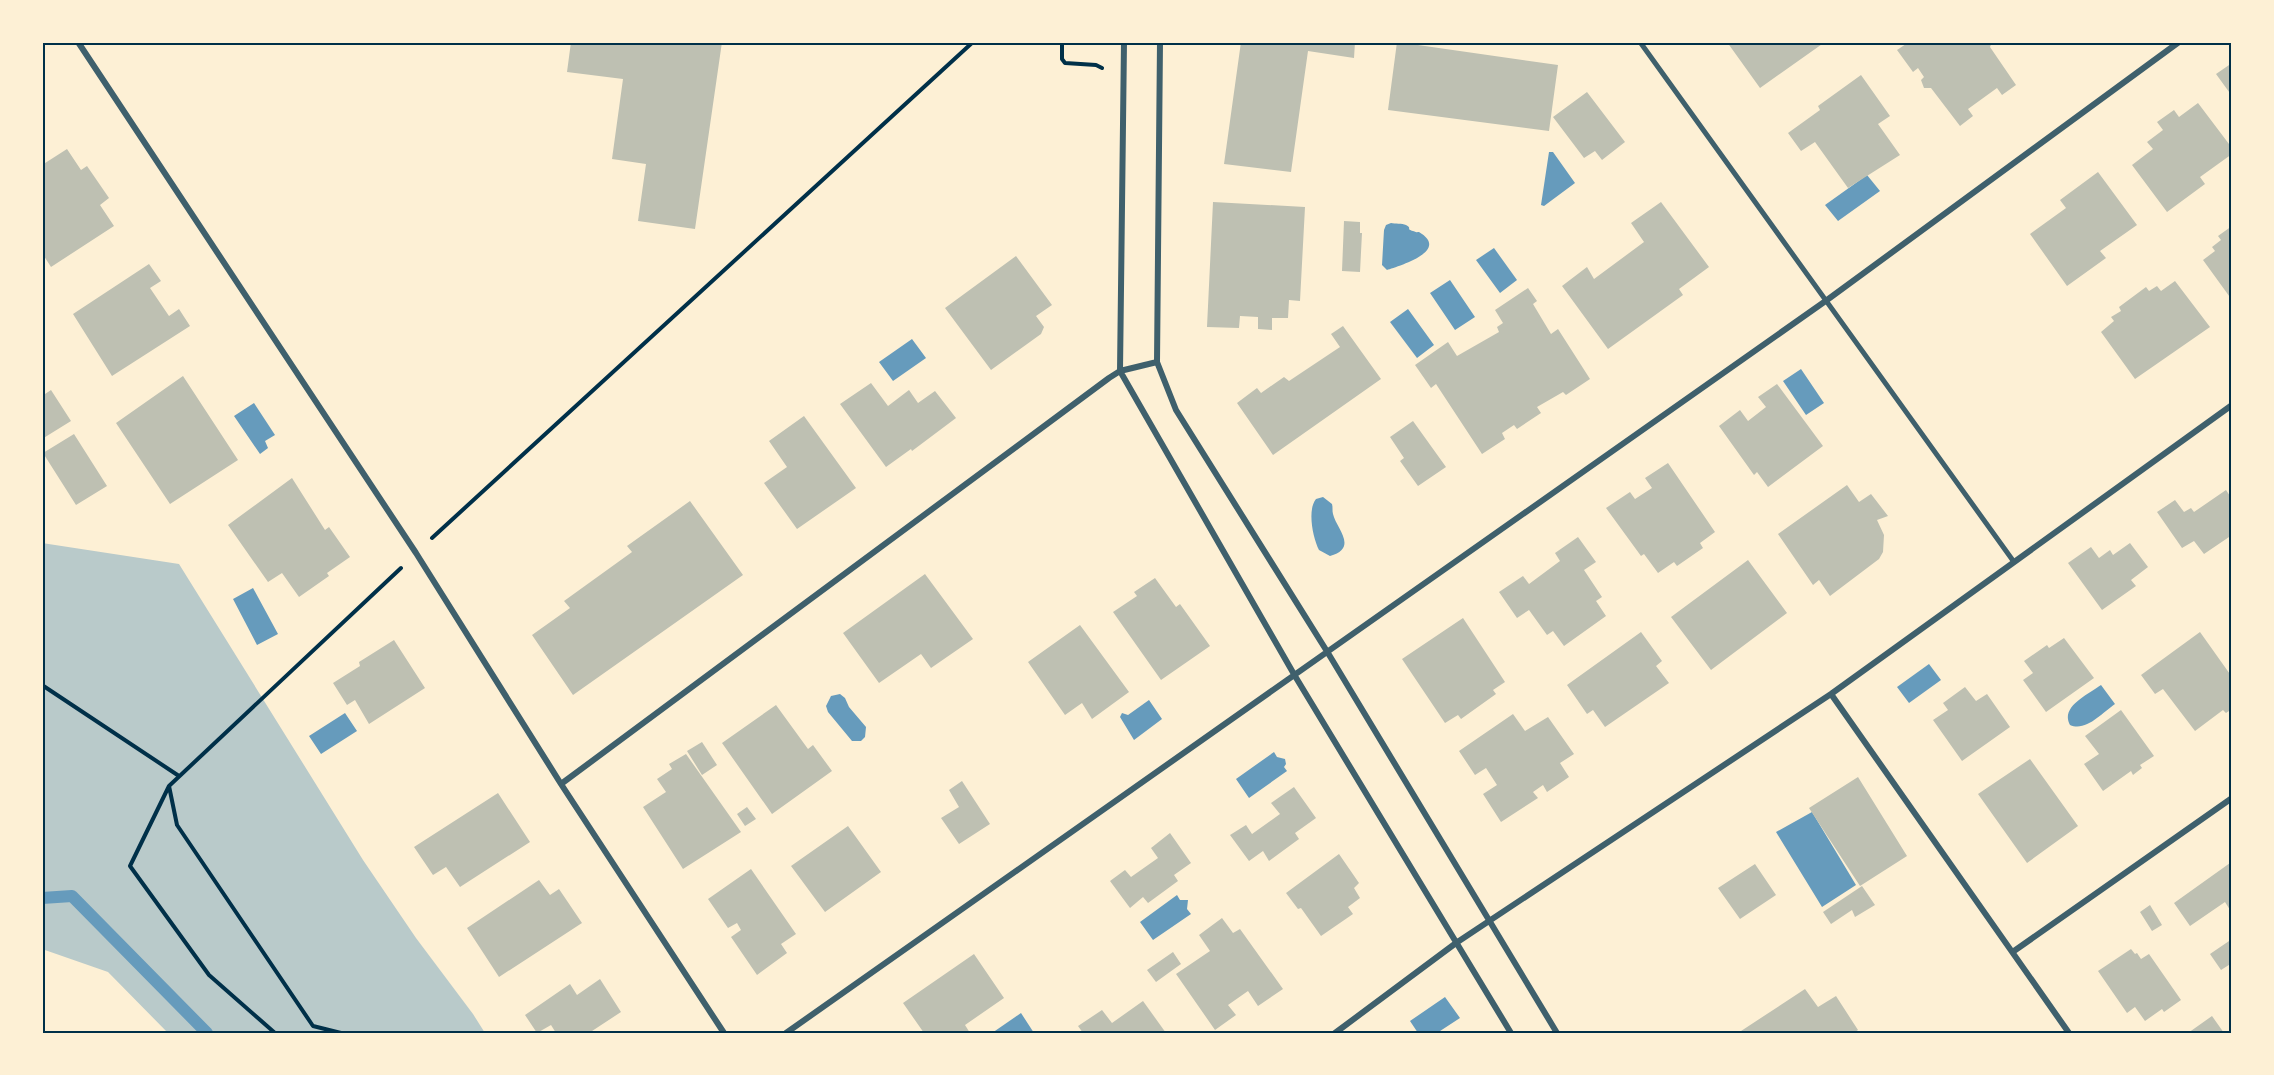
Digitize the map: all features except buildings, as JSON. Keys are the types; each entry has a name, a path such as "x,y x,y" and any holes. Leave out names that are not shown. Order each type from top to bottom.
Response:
{"street":[{"path":"78,42 416,554 561,784 724,1033"},
{"path":"1124,42 1120,370 1295,676 1511,1033"},
{"path":"1160,42 1157,362 1176,410 1328,653 1557,1033"},
{"path":"1640,42 2014,562"},
{"path":"786,1033 1827,300 2179,42"},
{"path":"561,784 1120,370 1157,362"},
{"path":"1335,1033 1456,943 1831,694 2232,405"},
{"path":"1831,694 2014,951 2069,1033"},
{"path":"2014,951 2232,798"}],"path":[{"path":"275,1033 209,975 130,866 169,786 416,554 973,42"},
{"path":"1062,42 1062,59 1065,63 1096,64 1107,74"},
{"path":"42,685 179,776"},
{"path":"169,786 177,825 313,1026 340,1033"}],"shaded area":[{"path":"42,543 179,564 363,860 485,1033 168,1033 108,972 42,949"}],"water":[{"path":"1549,152 1553,152 1575,183 1544,206 1541,205"},
{"path":"1867,175 1880,191 1838,221 1825,205"},
{"path":"1404,224 1409,229 1420,233 1428,241 1429,247 1418,258 1387,270 1382,265 1384,230 1386,225"},
{"path":"1494,248 1517,280 1500,293 1476,260"},
{"path":"1450,280 1475,317 1455,330 1430,293"},
{"path":"1408,309 1434,345 1417,358 1390,322"},
{"path":"912,339 926,358 893,381 879,362"},
{"path":"1801,369 1824,403 1806,415 1783,381"},
{"path":"254,403 275,435 265,441 268,448 260,454 234,416"},
{"path":"1323,497 1332,504 1333,514 1344,537 1343,548 1330,556 1319,550 1312,524 1313,504 1316,499"},
{"path":"253,588 278,634 257,645 233,599"},
{"path":"1929,664 1941,680 1909,703 1897,687"},
{"path":"2101,685 2115,704 2088,724 2070,725 2068,719 2072,707 2082,697"},
{"path":"840,694 866,727 865,737 861,741 852,741 828,712 826,706 831,696"},
{"path":"1149,700 1162,719 1134,740 1120,717 1122,713 1128,715"},
{"path":"345,713 357,731 321,754 309,736"},
{"path":"1274,752 1277,757 1285,759 1284,767 1287,771 1249,798 1236,779"},
{"path":"1812,812 1856,885 1822,907 1776,832"},
{"path":"1177,895 1180,900 1188,900 1187,909 1191,914 1153,940 1140,922"},
{"path":"1445,997 1460,1018 1437,1033 1418,1033 1410,1021"},
{"path":"1021,1013 1034,1033 992,1033"}],"waterway":[{"path":"42,898 72,896 207,1033"}]}
